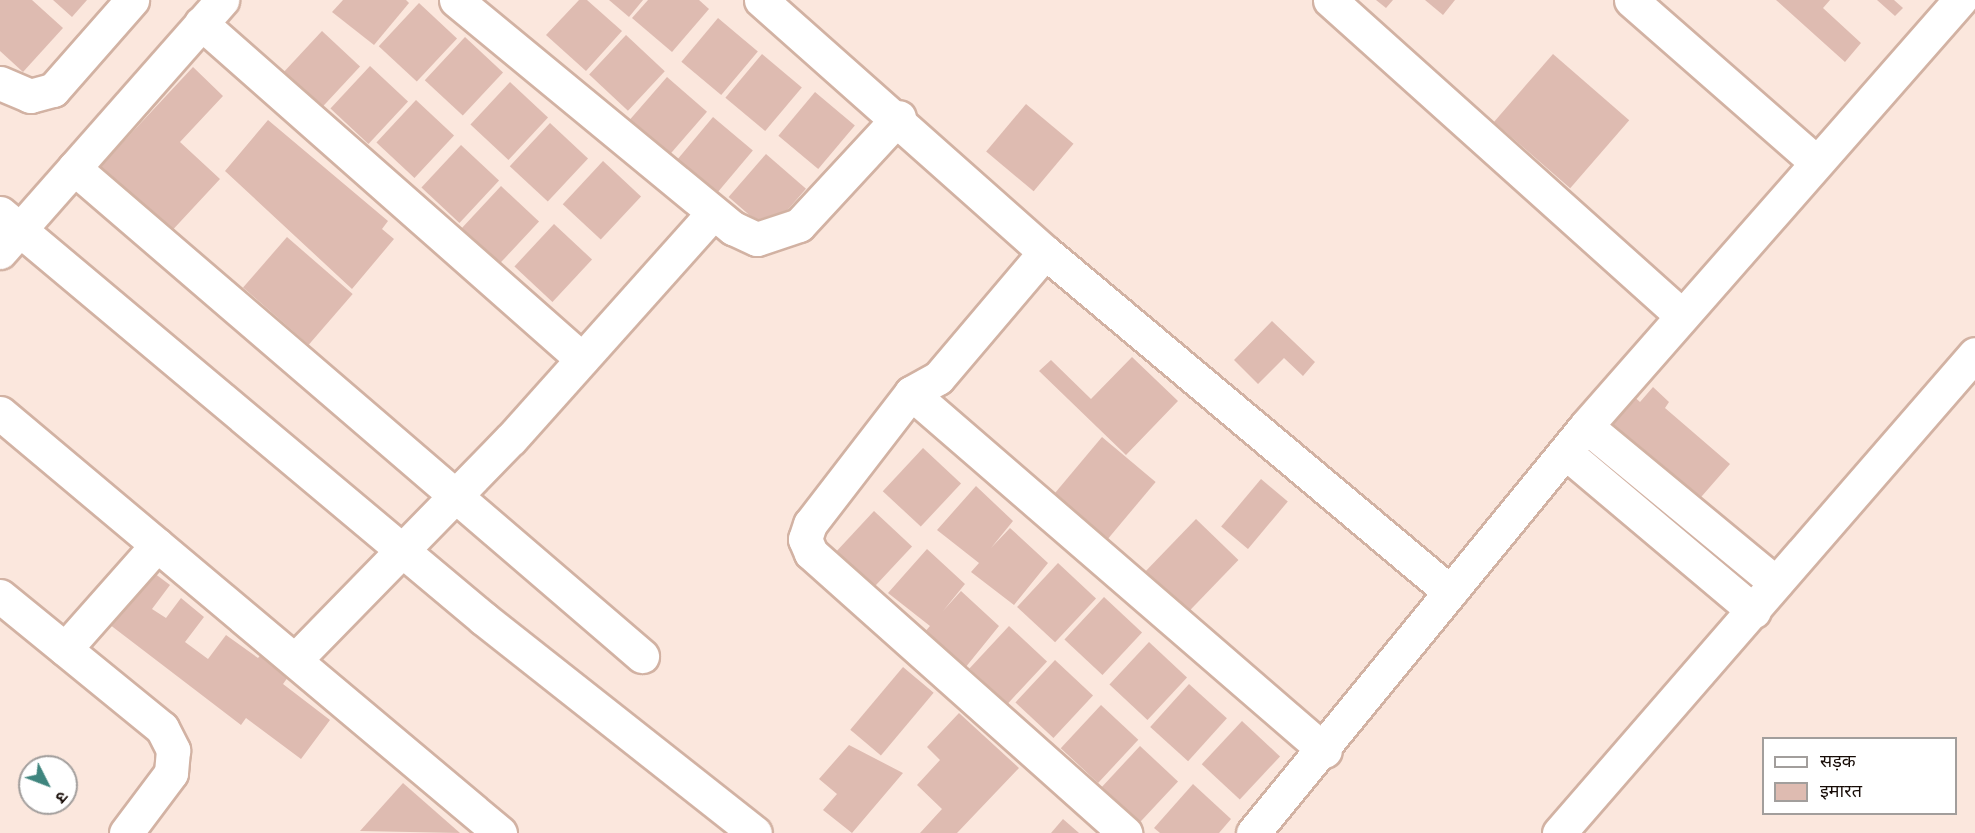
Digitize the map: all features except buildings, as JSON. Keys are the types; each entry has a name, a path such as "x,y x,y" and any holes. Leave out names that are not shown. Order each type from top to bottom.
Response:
{"street":[{"path":"0,83 30,96 52,90 132,0"},
{"path":"456,0 713,213 757,239 784,232 799,225 899,117"},
{"path":"761,0 899,117 1045,252 1450,592"},
{"path":"1330,0 1682,316"},
{"path":"1631,0 1815,161"},
{"path":"1253,833 1325,751 1450,592 1586,426 1815,161 1946,5"},
{"path":"582,359 212,12 74,168 6,231 755,833"},
{"path":"74,168 642,656"},
{"path":"295,660 401,548 455,496 713,213"},
{"path":"1045,252 938,378 911,393 810,524 805,539 811,554 1125,833"},
{"path":"1559,833 1975,354"},
{"path":"911,393 1325,751"},
{"path":"0,413 500,833"},
{"path":"1586,426 1776,583"},
{"path":"1565,452 1754,611"},
{"path":"65,649 157,545"},
{"path":"0,596 162,728 173,750 171,773 158,796 126,833"}]}
